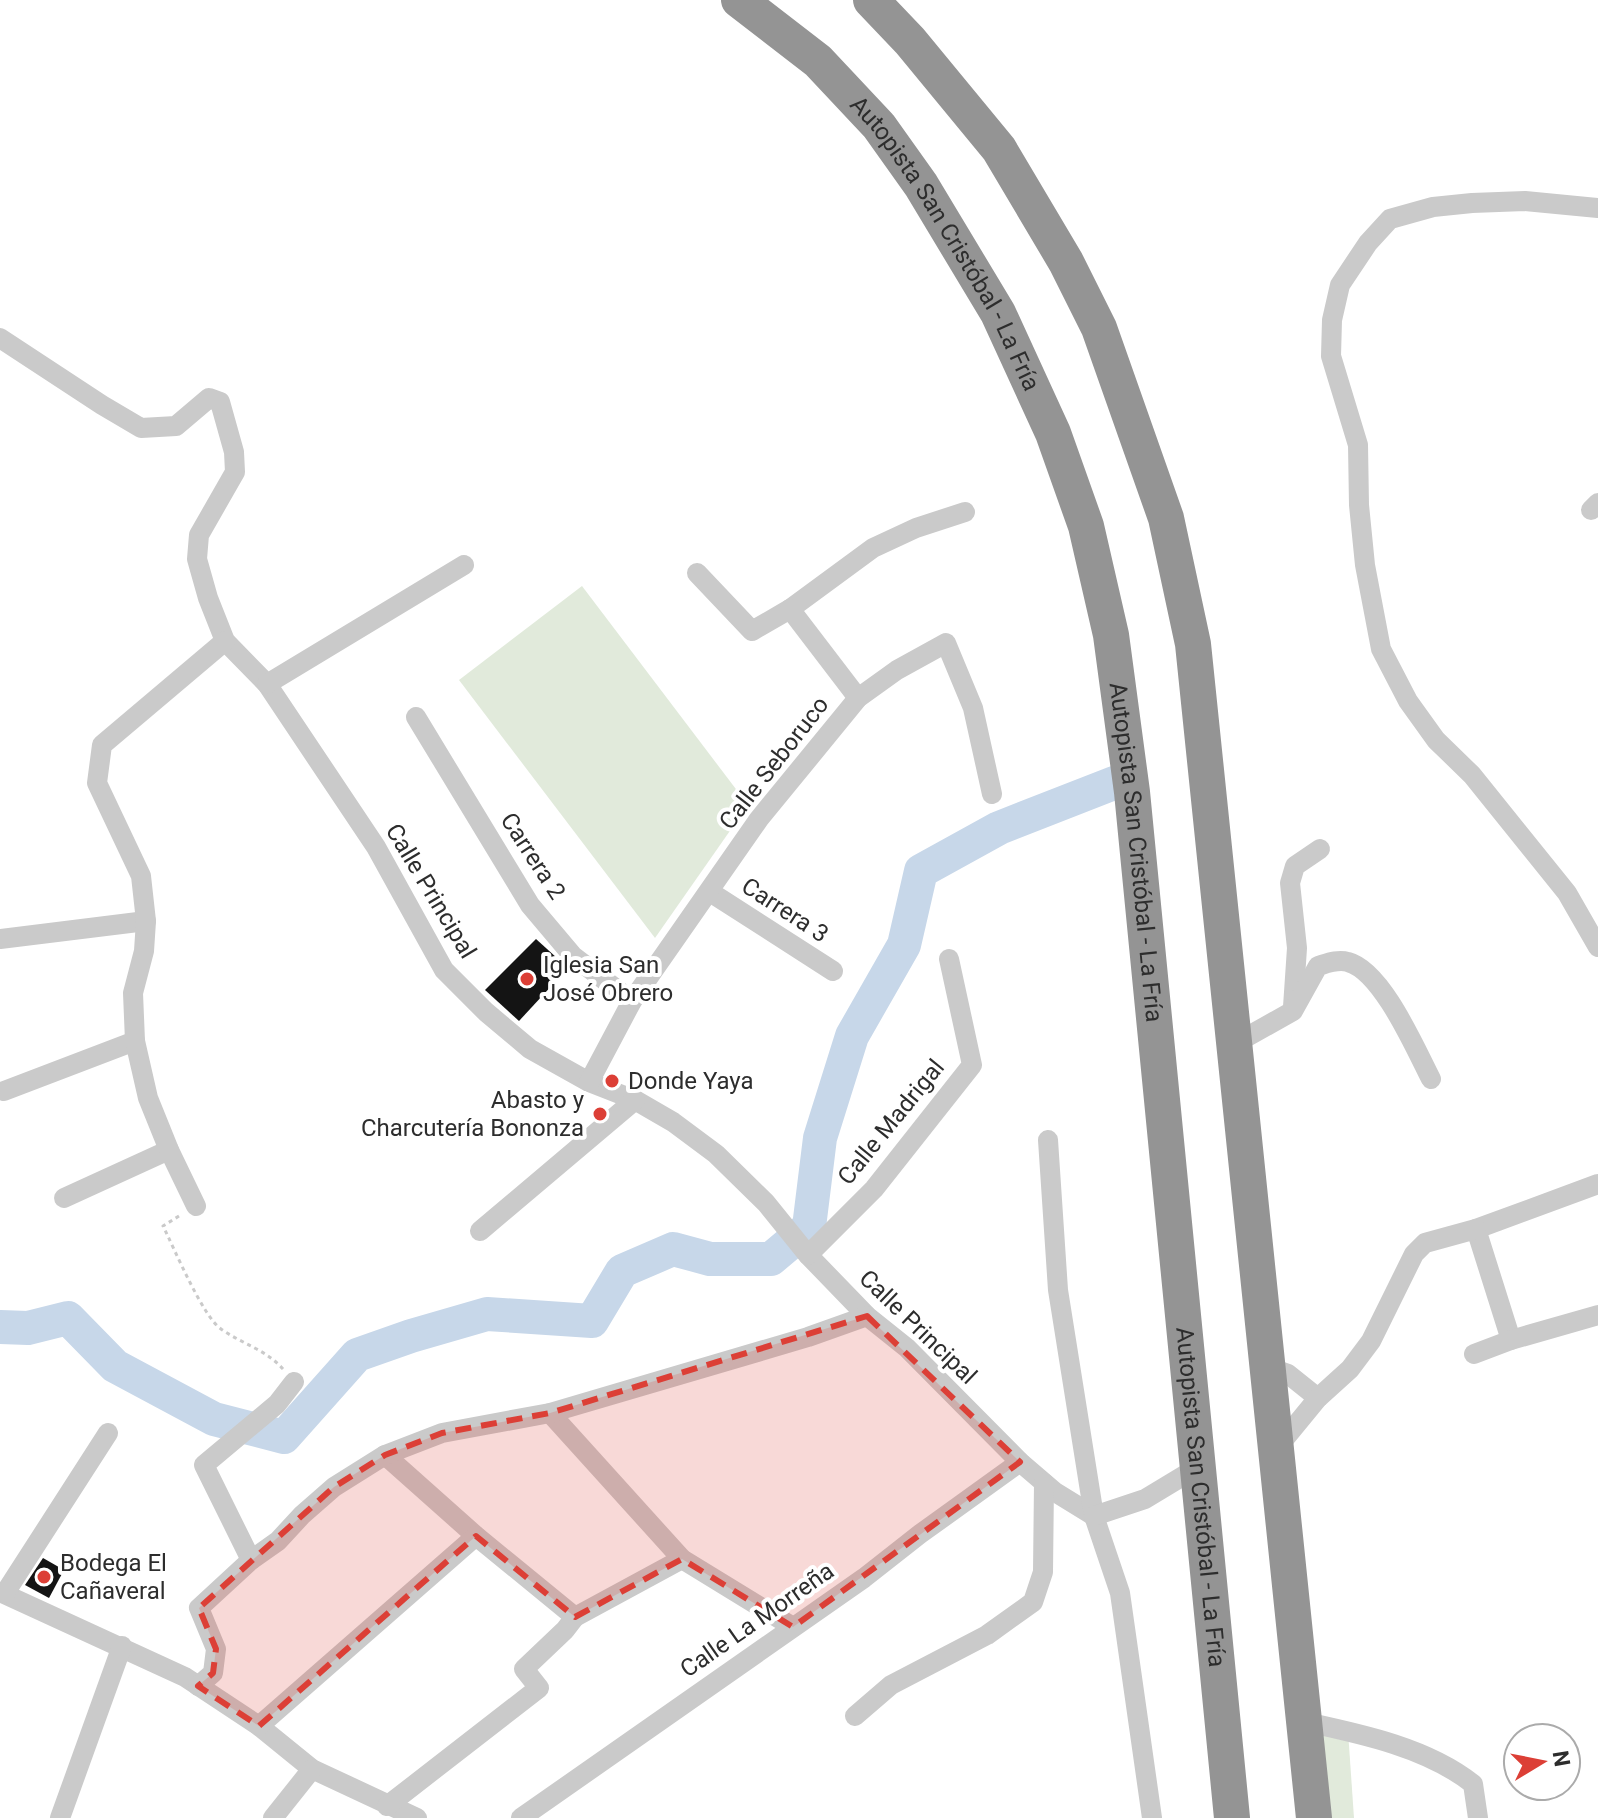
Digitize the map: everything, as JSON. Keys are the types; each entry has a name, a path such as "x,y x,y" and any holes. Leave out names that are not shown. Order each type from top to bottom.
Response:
{"highway":[{"name":"Autopista San Cristóbal - La Fría","path":"739,0 818,61 879,126 921,185 998,313 1053,433 1086,526 1111,635 1132,792 1232,1818"},
{"path":"871,0 910,41 999,149 1066,262 1099,328 1166,518 1193,644 1314,1818"}],"street":[{"path":"1598,208 1525,201 1472,203 1433,207 1390,219 1368,243 1340,285 1332,320 1331,356 1358,445 1359,505 1365,565 1381,649 1408,701 1436,740 1472,775 1567,893 1598,947"},
{"name":"Calle Principal","path":"0,338 141,428 176,426 209,398 220,402 234,452 235,472 199,535 197,559 208,598 225,641 267,684 376,847 444,970 486,1012 530,1049 589,1082 635,1100 673,1122 716,1154 766,1203 808,1255 867,1316 907,1348 1020,1462 1044,1483 1094,1516"},
{"path":"697,573 752,631 790,609 873,548 916,528 965,512"},
{"path":"267,684 464,565"},
{"path":"790,609 858,698"},
{"path":"196,1206 148,1098 135,1041 133,993 144,951 146,921 141,876 97,783 102,745 225,641"},
{"name":"Calle Seboruco","path":"589,1082 632,1001 759,819 858,698 897,670 946,643 973,708 992,794"},
{"name":"Carrera 2","path":"416,717 530,905 573,956 632,1001"},
{"path":"1293,1011 1297,948 1290,883 1295,866 1320,849"},
{"name":"Carrera 3","path":"710,892 833,971"},
{"path":"0,939 146,921"},
{"name":"Calle Madrigal","path":"808,1255 874,1189 972,1065 949,959"},
{"path":"1236,1043 1293,1011 1318,966 1338,960 1360,966 1387,996 1431,1079"},
{"path":"4,1091 135,1041"},
{"path":"480,1231 635,1100"},
{"path":"1048,1140 1058,1290 1094,1516 1120,1593 1152,1818"},
{"path":"64,1198 169,1150"},
{"path":"1277,1448 1318,1398 1350,1369 1371,1341 1414,1254 1425,1243 1476,1229 1598,1184"},
{"path":"1476,1229 1511,1340"},
{"path":"1474,1354 1598,1315"},
{"path":"198,1686 213,1673 216,1649 199,1608 251,1560 278,1541 334,1487 385,1455 442,1433 550,1413 808,1337 867,1316"},
{"path":"1268,1367 1288,1374 1318,1398"},
{"path":"251,1560 204,1465 277,1404 294,1382"},
{"path":"550,1413 682,1559 793,1627"},
{"path":"108,1433 3,1592 185,1677 259,1726 312,1769 417,1818"},
{"path":"385,1455 476,1536 575,1617"},
{"name":"Calle La Morreña","path":"521,1818 864,1578 1020,1462"},
{"path":"1094,1516 1145,1499 1198,1467"},
{"path":"855,1716 891,1685 987,1635 1033,1602 1043,1572 1044,1483"},
{"path":"259,1726 476,1536"},
{"path":"387,1806 539,1688 524,1669 575,1617 682,1559"},
{"path":"60,1818 122,1646"},
{"path":"1306,1722 1401,1748 1460,1774 1473,1784 1478,1818"},
{"path":"273,1818 312,1769"}],"path":[{"path":"196,1206 163,1226 187,1277 217,1327 258,1347 277,1362 294,1382"}],"highlighted area":[{"path":"867,1316 1020,1462 793,1627 682,1559 575,1617 476,1536 259,1726 198,1686 213,1673 216,1649 199,1608 334,1487 385,1455 442,1433 550,1413"}],"green space":[{"path":"582,586 748,805 655,938 459,680"},
{"path":"1306,1722 1348,1731 1354,1818 1314,1818"}],"building":[{"name":"Iglesia San José Obrero","path":"536,939 568,968 519,1021 485,990"},
{"name":"Bodega El Cañaveral","path":"43,1558 64,1570 49,1598 25,1585"}],"waterway":[{"path":"0,1327 28,1328 68,1318 115,1366 214,1419 284,1437 357,1355 487,1314 592,1321 622,1271 673,1249 710,1259 771,1259 809,1227 820,1138 852,1036 904,945 921,871 999,828 1114,783"}],"place":[{"name":"Iglesia San José Obrero","path":"527,979"},
{"name":"Donde Yaya","path":"612,1081"},
{"name":"Abasto y Charcutería Bononza","path":"600,1114"},
{"name":"Bodega El Cañaveral","path":"44,1577"}]}
